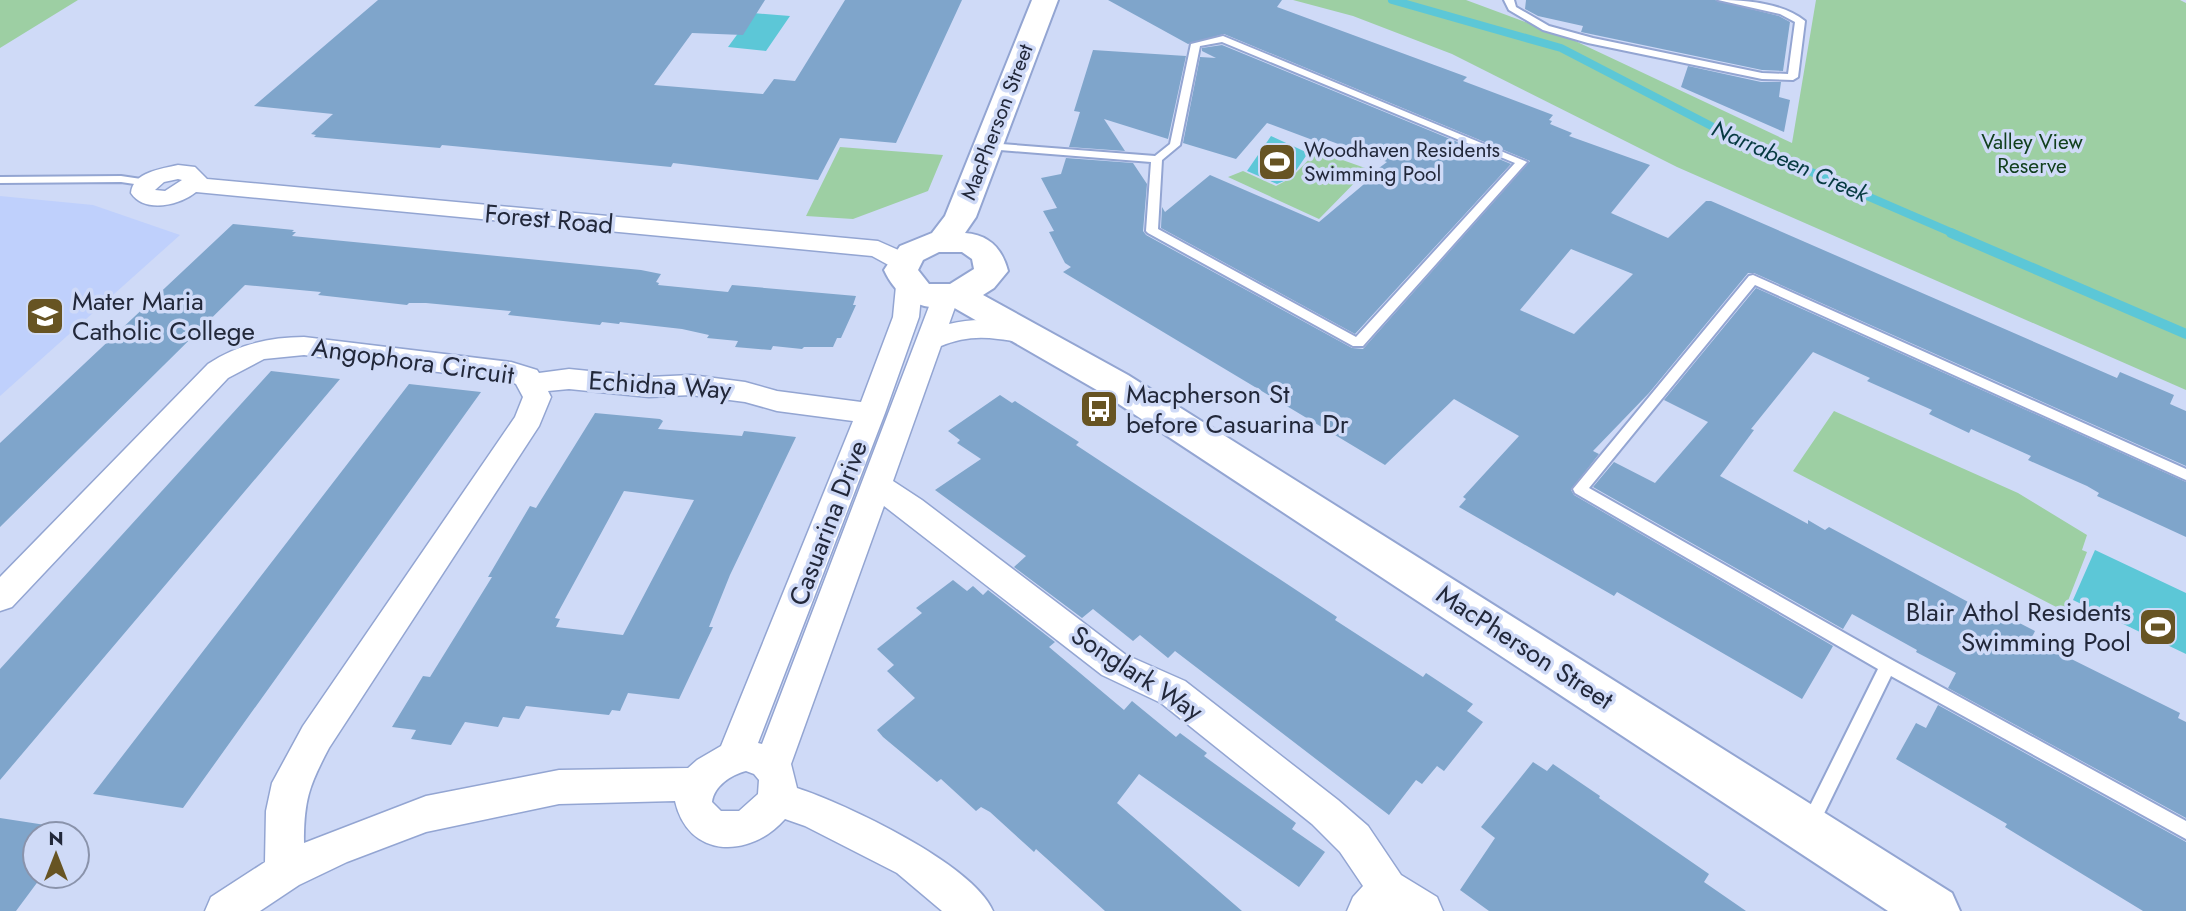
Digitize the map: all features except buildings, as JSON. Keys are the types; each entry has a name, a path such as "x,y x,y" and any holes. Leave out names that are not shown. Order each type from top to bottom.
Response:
{"street":[{"name":"MacPherson Street","path":"943,240 960,217 1045,0"},
{"name":"Forest Road","path":"148,183 167,173 187,172 195,179 192,185 878,249 906,274"},
{"path":"943,240 970,243 987,255 990,271 963,290 931,296 906,274 919,247 943,240"},
{"name":"Casuarina Drive","path":"735,756 871,413 906,317 906,274"},
{"name":"MacPherson Street","path":"963,290 1023,334 1115,384 1934,911"},
{"name":"MacPherson Street","path":"963,290 1093,351 1115,384"},
{"name":"Casuarina Drive","path":"775,783 929,341 963,290"},
{"path":"929,341 966,327 989,327 1023,334"},
{"name":"Angophora Circuit","path":"0,598 218,371 247,354 281,345 304,346 511,372 527,377 537,397 529,419 316,737 291,783 285,811 285,872"},
{"name":"Echidna Way","path":"532,384 569,379 649,387 691,385 745,392 777,401 871,413"},
{"name":"Songlark Way","path":"877,486 911,508 1114,665 1173,692 1314,803 1354,839 1377,900"},
{"path":"775,783 758,821 730,831 705,822 697,812 695,799 698,787 712,767 735,756 756,756 775,783 814,811 911,860 974,911"},
{"path":"225,911 285,872 335,848 426,814 559,787 678,784 698,787"},
{"path":"1377,900 1423,911"}],"lane":[{"path":"1509,0 1512,8 1532,21 1570,35 1762,76 1793,77 1800,22 1783,12 1723,0"},
{"path":"988,146 1157,159 1175,145 1196,44 1223,39 1522,162 1358,343 1152,231 1157,159"},
{"path":"0,180 121,179 148,183"},
{"path":"2186,475 1753,279 1580,489 1888,666 2186,831"},
{"path":"1807,831 1888,666"}],"shaded area":[{"path":"753,13 790,16 766,51 728,47"},
{"name":"Woodhaven Residents Swimming Pool","path":"1271,136 1308,153 1291,178 1277,184 1247,171"},
{"name":"Mater Maria Catholic College","path":"0,196 93,205 180,235 0,396"},
{"name":"Blair Athol Residents Swimming Pool","path":"2095,550 2186,593 2186,654 2073,600"}],"green space":[{"path":"0,0 78,0 0,48"},
{"name":"Valley View Reserve","path":"1293,0 1466,0 1571,39 1792,143 1816,0 2180,0 2186,3 2186,390 1677,167 1452,54 1353,16"},
{"path":"840,147 943,155 928,191 853,219 806,216"},
{"path":"1317,151 1368,169 1319,219 1228,177 1243,171 1276,186 1291,178"},
{"path":"1834,411 2018,493 2087,535 2082,550 2087,552 2064,611 1793,471"}],"waterway":[{"name":"Narrabeen Creek","path":"1392,0 1561,48 1744,143 1955,234"},
{"name":"Narrabeen Creek","path":"1951,233 2186,334"}],"place":[{"name":"Woodhaven Residents Swimming Pool","path":"1277,162"},
{"name":"Mater Maria Catholic College","path":"45,316"},
{"name":"Macpherson St before Casuarina Dr","path":"1099,409"},
{"name":"Blair Athol Residents Swimming Pool","path":"2158,627"}]}
